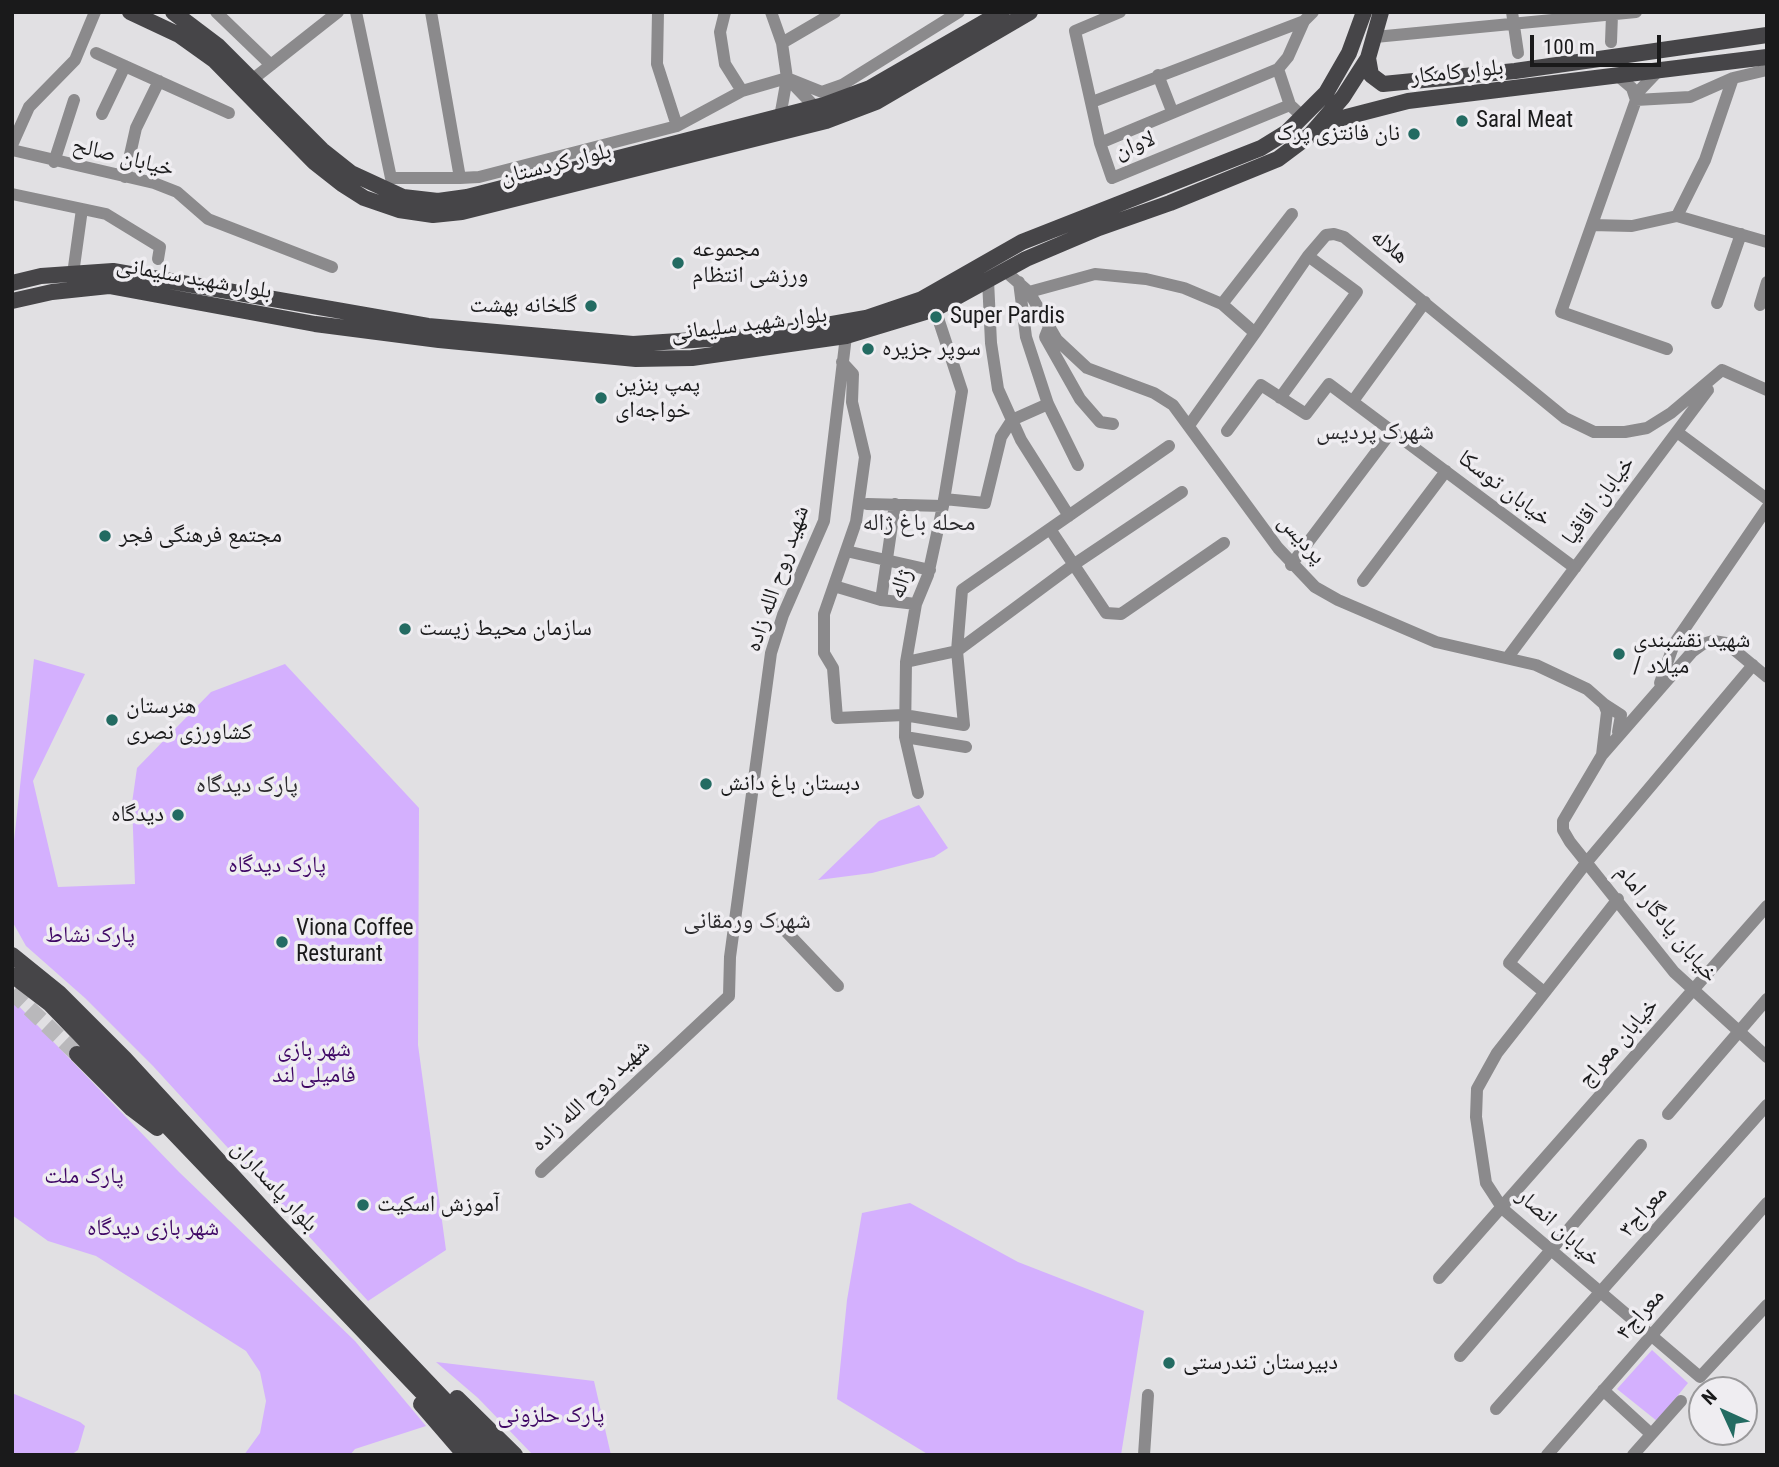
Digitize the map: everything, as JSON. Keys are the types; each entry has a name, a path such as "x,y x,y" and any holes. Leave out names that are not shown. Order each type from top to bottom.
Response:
{"main road":[{"name":"بلوار کردستان","path":"130,12 179,34 247,83 314,162 364,198 399,210 433,215 462,212 826,121 876,102 1030,12"},
{"name":"بلوار کردستان","path":"173,12 321,150 351,173 403,197 438,201 467,197 815,107 870,88 1002,12"},
{"name":"بلوار شهید سلیمانی","path":"493,338 668,344 769,335 866,318 922,299 1022,242 1261,148 1303,117 1326,93 1349,53 1364,12"},
{"name":"بلوار شهید سلیمانی","path":"12,284 41,276 113,271 220,298 428,326 636,359 692,358 846,336 935,309 1005,271 1099,228 1170,203 1278,159 1321,124 1368,58 1381,12"},
{"name":"بلوار کامکار","path":"1368,58 1371,75 1382,84 1515,71 1767,35"},
{"name":"بلوار کامکار","path":"1321,124 1388,105 1767,57"},
{"path":"1382,84 1376,96 1388,105"},
{"path":"1163,185 1170,203"},
{"path":"1144,193 1150,209"},
{"name":"بلوار شهید سلیمانی","path":"12,301 52,292 109,286 198,294"},
{"name":"بلوار پاسداران","path":"15,956 59,993 117,1050 285,1233 482,1455"},
{"name":"بلوار پاسداران","path":"12,975 50,1004 191,1153 497,1455"},
{"path":"77,1054 132,1109 191,1153"},
{"path":"380,1339 465,1455"},
{"path":"380,1339 466,1406 516,1455"}],"street":[{"path":"12,145 29,107 75,60 95,12"},
{"path":"216,12 271,65"},
{"path":"247,83 338,12"},
{"path":"356,12 391,177 460,178 479,177 677,125 742,91 787,78 822,92 842,85 959,12"},
{"path":"431,12 460,178"},
{"path":"725,12 720,32 725,64 742,91"},
{"path":"771,12 782,44 787,78 780,117"},
{"path":"782,44 835,12"},
{"path":"1100,142 1075,31 1120,12"},
{"path":"1375,37 1512,18 1636,12"},
{"path":"654,13 657,64 677,125"},
{"path":"1612,15 1612,42"},
{"path":"1092,102 1309,17"},
{"path":"1303,117 1290,105 1278,69 1288,57 1309,17"},
{"path":"1512,18 1518,53"},
{"path":"96,53 229,113"},
{"path":"102,114 125,66"},
{"name":"لاوان","path":"1278,69 1100,142 1112,178 1290,105"},
{"path":"1659,70 1640,90 1561,312 1667,349"},
{"path":"1636,100 1690,97 1733,78 1767,70"},
{"path":"1157,75 1172,111"},
{"path":"1618,76 1632,88 1636,100"},
{"path":"787,78 815,107"},
{"path":"1677,216 1705,160 1733,78"},
{"path":"125,177 136,128 159,81"},
{"path":"54,162 74,100"},
{"name":"خیابان صالح","path":"12,150 177,192 208,219 332,267"},
{"path":"12,194 106,214 160,247 158,259"},
{"path":"73,274 82,209"},
{"path":"1222,304 1292,214"},
{"path":"1592,225 1632,226 1677,216 1767,242"},
{"path":"1717,303 1741,234"},
{"name":"هلاله","path":"1190,424 1326,235 1344,237 1565,418 1594,432 1625,432 1647,428 1671,413 1723,370"},
{"path":"1227,431 1261,386 1280,398 1357,292 1308,257"},
{"name":"پردیس","path":"1005,271 1029,292 1068,353 1087,368 1154,393 1173,405 1190,424 1240,499 1291,565 1315,587 1338,600 1436,642 1508,657 1554,672 1587,689 1604,704"},
{"path":"1029,292 1095,274 1146,279 1184,288 1222,304 1255,333"},
{"path":"988,280 991,343 998,389 1021,440 1069,516"},
{"path":"1019,282 1026,337 1048,404 1078,466"},
{"path":"1760,304 1767,282"},
{"path":"1353,401 1425,302"},
{"name":"ژاله","path":"918,793 905,737 906,662 916,604 930,570 944,503 961,391 935,309"},
{"path":"1049,327 1045,337 1080,399 1100,422 1113,425"},
{"name":"شهید روح الله زاده","path":"541,1172 729,996 730,957 771,653 783,615 824,521 846,336"},
{"path":"842,362 853,374 852,402 865,457 856,522 824,614 824,653 833,668 837,718 905,715 964,725 957,651 962,590 1169,446"},
{"path":"1723,370 1767,390"},
{"name":"خیابان اقاقیا","path":"1508,657 1723,370"},
{"name":"خیابان توسکا","path":"1280,398 1306,414 1329,384 1575,568"},
{"path":"867,504 981,504 987,501 1001,437 1012,420 1048,404"},
{"path":"1291,565 1392,431"},
{"path":"1676,432 1767,499"},
{"path":"1363,581 1446,471"},
{"path":"906,662 957,651 1073,565 1182,492"},
{"path":"881,600 901,503"},
{"path":"1658,690 1674,644 1767,508"},
{"path":"1050,529 1107,613 1121,614 1224,543"},
{"path":"846,551 930,570"},
{"path":"834,586 881,600 916,604"},
{"path":"1602,755 1692,652 1713,641 1726,643 1767,677"},
{"path":"1544,992 1509,963 1586,863 1754,665"},
{"path":"1604,704 1621,715 1622,721 1614,740"},
{"path":"1602,755 1607,720 1604,704"},
{"path":"905,737 966,747"},
{"name":"خیابان یادگار امام","path":"1602,755 1563,821 1563,830 1586,863 1692,991 1767,1057"},
{"name":"خیابان انصار","path":"1618,899 1497,1052 1477,1089 1476,1117 1486,1183 1503,1209 1700,1377 1767,1305"},
{"name":"خیابان معراج","path":"1439,1278 1503,1209 1767,905"},
{"path":"779,924 838,986"},
{"path":"1668,1114 1767,999"},
{"name":"معراج۳","path":"1496,1409 1767,1105"},
{"path":"1460,1356 1641,1145"},
{"name":"معراج۴","path":"1546,1455 1767,1203"},
{"path":"1603,1390 1651,1434"},
{"path":"1144,1455 1148,1395"},
{"path":"1633,1455 1681,1401"}],"green space":[{"name":"پارک دیدگاه","path":"34,659 85,674 33,781 58,887 135,884 132,803 137,768 211,692 285,664 419,808 418,1045 446,1250 368,1301 153,1066 85,998 26,946 12,921 12,859"},
{"path":"919,805 948,848 934,857 872,873 818,880 879,821"},
{"name":"پارک ملت","path":"12,999 179,1172 355,1341 426,1426 355,1449 350,1455 244,1455 260,1433 266,1401 260,1372 246,1351 96,1256 48,1241 12,1215"},
{"path":"910,1203 1018,1262 1144,1311 1121,1455 929,1455 837,1399 847,1300 862,1213"},
{"path":"1652,1350 1688,1383 1657,1421 1617,1389"},
{"name":"پارک حلزونی","path":"436,1362 594,1381 611,1455 533,1455 478,1398"},
{"path":"12,1393 85,1426 78,1450 71,1455 12,1455"}],"tunnel":[{"path":"12,992 77,1054"}],"place":[{"name":"Saral Meat","path":"1462,121"},
{"name":"نان فانتزی پرک","path":"1414,134"},
{"name":"مجموعه ورزشی انتظام","path":"678,263"},
{"name":"گلخانه بهشت","path":"591,306"},
{"name":"Super Pardis","path":"936,317"},
{"name":"سوپر جزیره","path":"868,349"},
{"name":"پمپ بنزین خواجه‌ای","path":"601,398"},
{"name":"مجتمع فرهنگی فجر","path":"105,536"},
{"name":"سازمان محیط زیست","path":"405,629"},
{"name":"شهید نقشبندی / میلاد","path":"1619,654"},
{"name":"هنرستان کشاورزی نصری","path":"112,720"},
{"name":"دبستان باغ دانش","path":"706,784"},
{"name":"دیدگاه","path":"178,815"},
{"name":"Viona Coffee Resturant","path":"282,942"},
{"name":"آموزش اسکیت","path":"363,1205"},
{"name":"دبیرستان تندرستی","path":"1169,1363"}],"district":[{"name":"شهرک پردیس","path":"1375,433"},
{"name":"محله باغ ژاله","path":"919,524"},
{"name":"پارک دیدگاه","path":"247,786"},
{"name":"شهرک ورمقانی","path":"747,922"}],"park label":[{"name":"پارک نشاط","path":"90,936"},
{"name":"شهر بازی فامیلی لند","path":"314,1063"},
{"name":"شهر بازی دیدگاه","path":"153,1229"}]}
